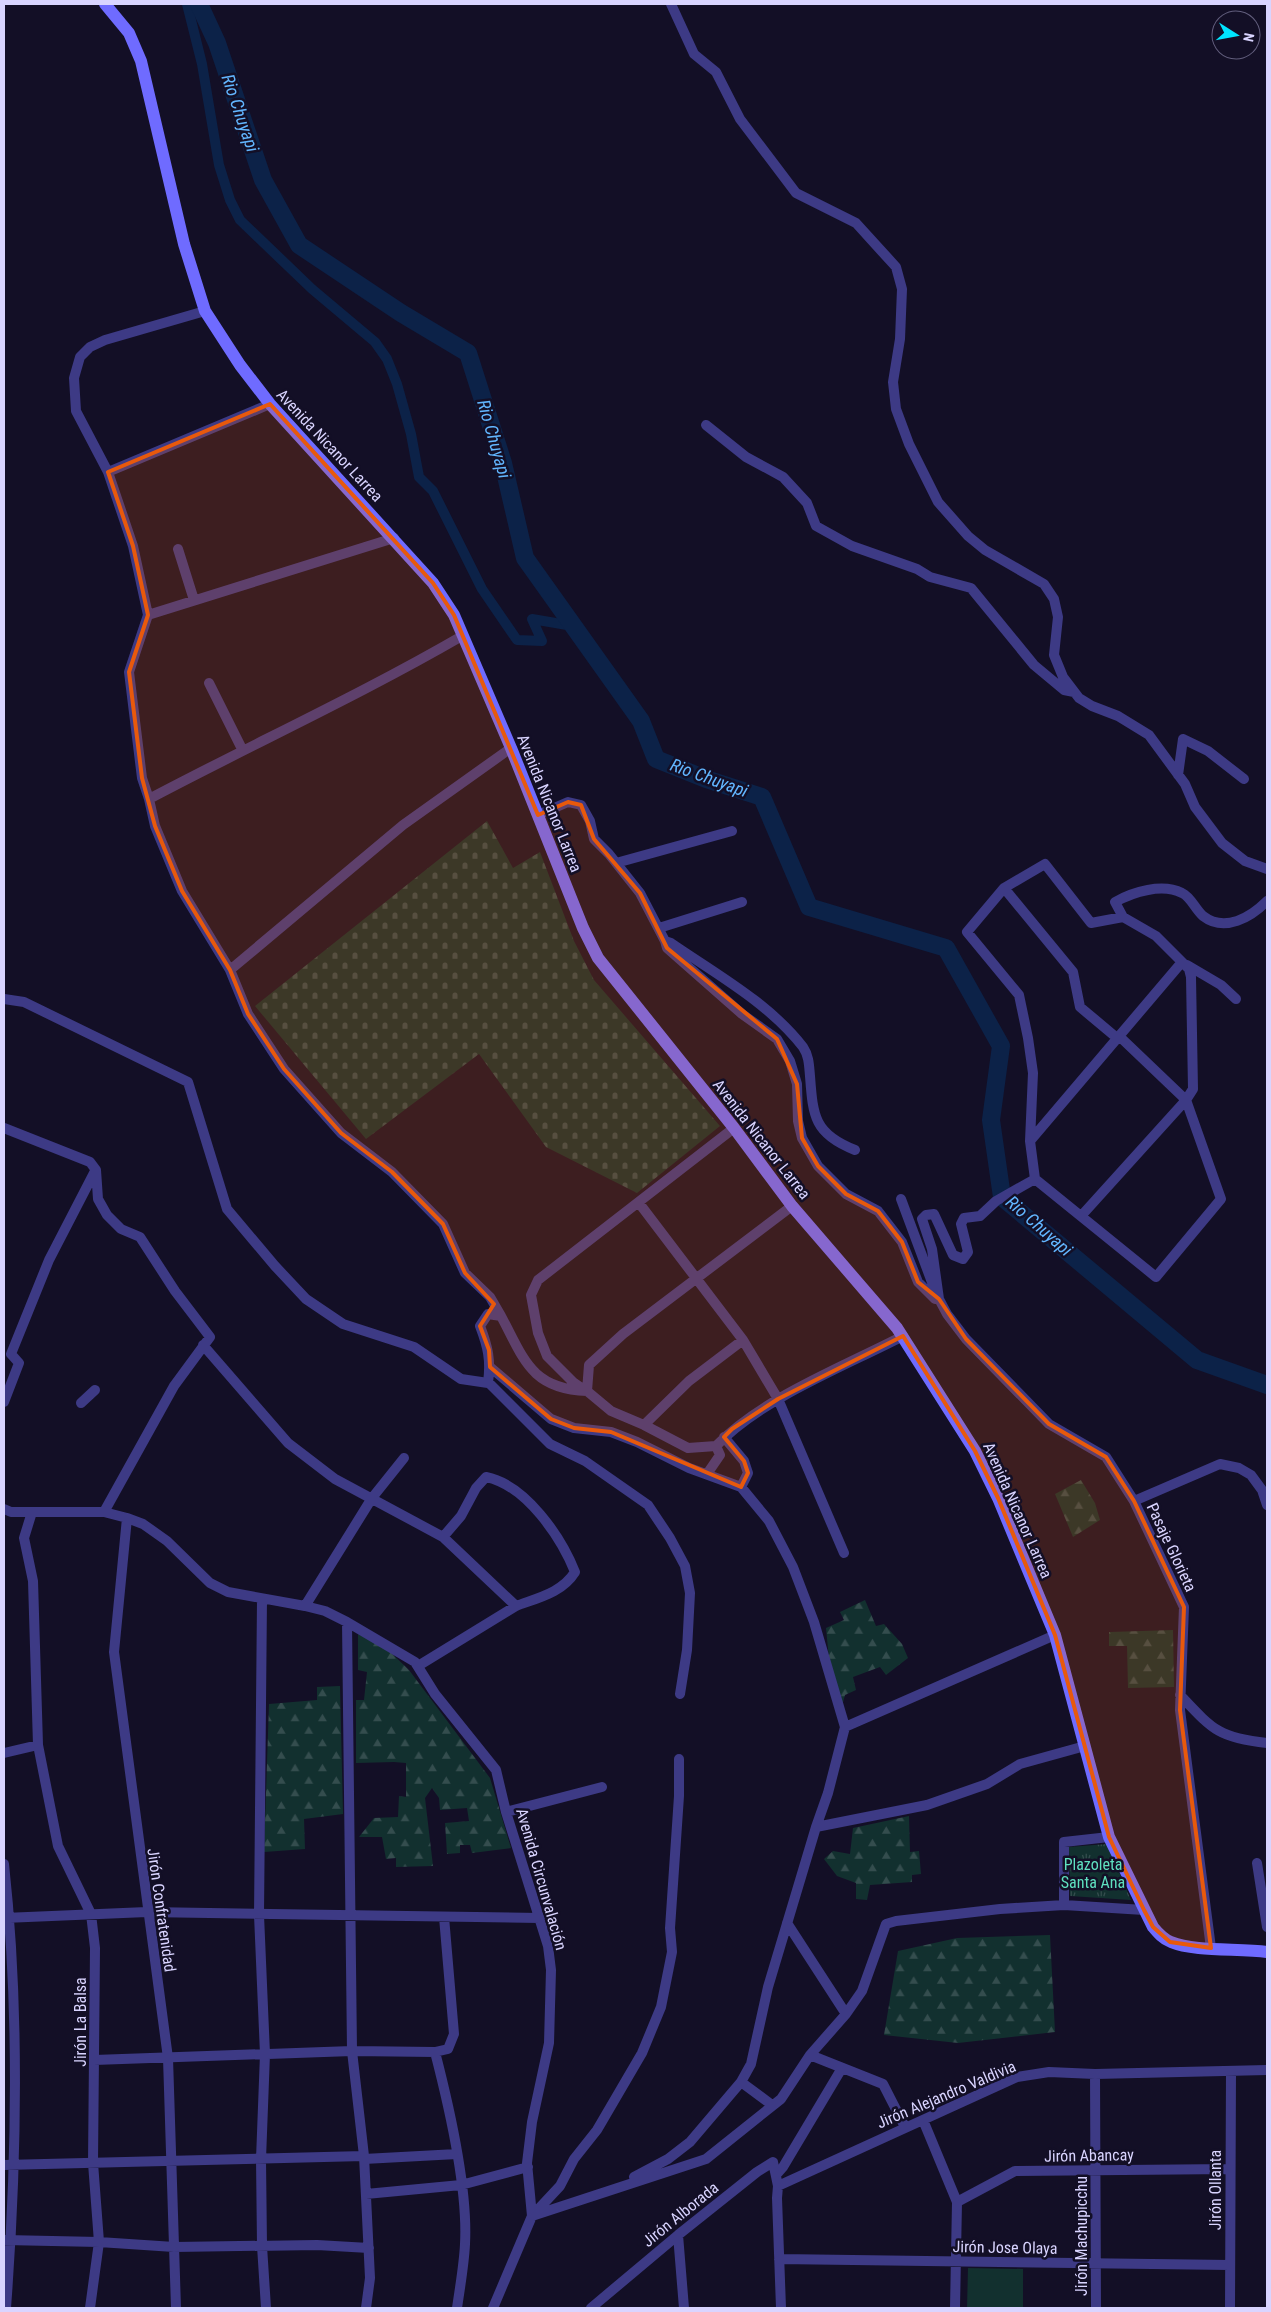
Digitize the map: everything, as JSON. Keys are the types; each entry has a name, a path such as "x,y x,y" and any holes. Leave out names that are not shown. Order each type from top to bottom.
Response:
{"main road":[{"name":"Avenida Nicanor Larrea","path":"105,4 129,33 141,60 184,244 205,312 240,365 270,404 433,583 454,615 511,748 583,928 598,958 734,1128 792,1206 902,1336 975,1451 998,1498 1055,1635 1109,1837 1153,1927 1162,1937 1170,1942 1211,1948 1267,1952"}],"street":[{"path":"671,4 694,54 716,72 740,119 796,193 856,223 896,267 902,288 900,339 893,382 896,409 909,444 938,502 947,515 985,550 1044,584 1054,599 1058,616 1054,656 1063,677 1079,698 1092,706 1138,726 1149,735 1185,784 1195,806 1222,844 1246,861 1267,869"},
{"path":"205,312 105,340 90,347 80,357 74,378 76,411 108,472 133,546 148,615 129,672 142,778 150,799 155,826 182,891 230,970 248,1014 284,1069 341,1133 392,1172 443,1224 465,1273 490,1297 522,1358 541,1380 566,1391 587,1392"},
{"path":"108,472 270,404"},
{"path":"706,425 746,457 782,477 808,503 816,526 852,546 908,566 930,577 971,588 1034,665 1064,690 1074,692"},
{"path":"148,615 394,538"},
{"path":"178,548 194,600"},
{"path":"150,799 242,749 340,703 462,636"},
{"path":"209,684 242,749"},
{"path":"1178,775 1184,739 1208,751 1244,779"},
{"path":"230,970 403,825 511,748"},
{"path":"538,815 568,802 581,804 590,821 594,839 640,894 659,928 667,948 742,1014 777,1039 790,1061 797,1084 798,1121 802,1138 818,1166 846,1194 878,1211 902,1242 918,1282 935,1299 940,1299"},
{"path":"616,863 732,831"},
{"path":"1004,888 1073,972 1080,1007 1118,1037 1186,1100 1221,1199 1156,1277 1035,1178 1030,1141 1033,1073 1019,995 967,932 1004,888 1045,864 1091,924 1123,917"},
{"path":"1082,1215 1186,1100 1193,1089 1191,977 1189,969 1156,936 1123,917 1115,902 1130,893 1163,889 1182,893 1202,915 1214,922 1231,923 1253,915 1267,901"},
{"path":"659,928 742,902"},
{"path":"665,941 671,943 782,1023 804,1048 809,1060 815,1118 827,1135 840,1144 855,1150"},
{"path":"1030,1141 1182,962"},
{"path":"1182,962 1221,984 1236,999"},
{"path":"4,999 24,1002 188,1082 227,1210 306,1299 343,1324 414,1347 460,1379 479,1383 488,1382"},
{"path":"4,1128 90,1162 96,1170 98,1198 107,1215 121,1229 140,1236 175,1291 210,1337 174,1386 104,1512"},
{"path":"734,1128 538,1280 531,1295 538,1333 547,1356 573,1382 611,1411 644,1424 688,1448 716,1446 732,1429 778,1399 902,1336"},
{"path":"4,1402 19,1362 11,1354 49,1260 96,1170"},
{"path":"940,1299 932,1249 922,1218 926,1215 934,1214 953,1256 964,1259 968,1252 961,1224 964,1218 980,1216 996,1201 1035,1178"},
{"path":"901,1200 925,1269 940,1299"},
{"path":"638,1203 698,1278 743,1340 778,1399 844,1553"},
{"path":"587,1392 589,1365 623,1334 792,1206"},
{"name":"Pasaje Glorieta","path":"940,1299 966,1339 1049,1424 1106,1457 1134,1501 1184,1607 1180,1710 1187,1778 1211,1948"},
{"path":"488,1382 490,1367 489,1350 480,1326 488,1314 501,1316"},
{"path":"644,1424 689,1381 743,1340"},
{"path":"203,1345 288,1443 335,1479 443,1537 516,1606"},
{"path":"490,1367 551,1418 574,1428 611,1432 741,1487 769,1521 793,1567 814,1622 845,1727 828,1793 768,1987 751,2064 741,2082 690,2142 668,2159 602,2193"},
{"path":"488,1382 550,1444 585,1461 648,1505 670,1538 685,1566 690,1593 687,1650 680,1694"},
{"path":"81,1403 95,1390"},
{"path":"724,1437 744,1461 748,1473 741,1487"},
{"path":"707,1474 720,1455 716,1446"},
{"path":"304,1606 372,1498 404,1458"},
{"path":"1134,1501 1220,1464 1240,1468 1251,1475 1262,1490 1267,1505"},
{"path":"418,1666 516,1606 548,1594 568,1583 575,1572 566,1550 556,1534 521,1495 498,1479 486,1477 476,1488 461,1516 443,1537"},
{"name":"Avenida Circunvalación","path":"4,1509 32,1512 104,1512 127,1518 143,1524 167,1541 210,1582 228,1592 325,1611 347,1622 393,1647 418,1666 435,1694 496,1770 506,1812 548,1946 550,1962 549,2042 532,2122 528,2167 532,2216"},
{"name":"Jirón La Balsa","path":"32,1512 24,1538 33,1581 38,1745 58,1846 91,1914 95,1948 93,2163 99,2242 90,2308"},
{"name":"Jirón Confratenidad","path":"127,1518 114,1652 147,1912 168,2058 176,2308"},
{"path":"262,1599 259,1915 265,2054 261,2159 262,2246 266,2308"},
{"path":"347,1622 352,2051 364,2157 370,2278 366,2308"},
{"path":"845,1727 1055,1635"},
{"path":"1180,1695 1214,1730 1223,1735 1267,1743"},
{"path":"4,1753 38,1745"},
{"path":"816,1827 927,1805 987,1784 1020,1764 1085,1746"},
{"path":"493,2308 532,2216 560,2186 574,2159 597,2130 642,2053 661,2007 672,1952 670,1928 679,1796 679,1759"},
{"path":"506,1812 602,1787"},
{"path":"1064,1905 1064,1842 1109,1837"},
{"path":"1257,1863 1267,1927"},
{"path":"4,1864 15,2046 8,2165 6,2308"},
{"path":"532,2216 706,2159 772,2105 789,2089 810,2055 846,2014 862,1991 886,1924 896,1921 1000,1909 1064,1905 1144,1910"},
{"path":"7,1918 147,1912 540,1918"},
{"path":"94,2060 352,2051 436,2052 448,2049 454,2034 444,1917"},
{"path":"787,1924 846,2014"},
{"path":"436,2052 461,2184 465,2243 457,2308"},
{"path":"810,2055 883,2084 905,2127"},
{"path":"781,2308 778,2186 776,2175 783,2167 842,2068"},
{"name":"Jirón Alejandro Valdivia","path":"778,2186 1017,2077 1049,2072 1095,2074 1267,2070"},
{"name":"Jirón Ollanta","path":"1230,2072 1230,2308"},
{"name":"Jirón Machupicchu","path":"1095,2074 1097,2170 1096,2308"},
{"path":"741,2082 772,2105"},
{"path":"923,2120 957,2202 955,2308"},
{"path":"8,2165 456,2154"},
{"name":"Jirón Alborada","path":"591,2308 757,2172 773,2162 776,2175"},
{"path":"366,2194 461,2184 528,2167"},
{"name":"Jirón Abancay","path":"957,2202 1015,2171 1230,2169"},
{"path":"678,2235 684,2308"},
{"path":"7,2240 174,2246 317,2245 368,2248"},
{"name":"Jirón Jose Olaya","path":"779,2259 1230,2265"}],"highlighted area":[{"path":"270,404 433,583 454,615 538,815 568,802 581,805 594,839 640,893 667,948 777,1039 797,1084 802,1138 818,1166 846,1194 878,1211 902,1242 918,1282 939,1299 966,1339 1049,1424 1106,1457 1134,1501 1184,1607 1180,1710 1211,1948 1170,1942 1153,1927 1144,1910 1109,1837 1055,1635 998,1498 975,1451 903,1336 778,1399 732,1429 724,1437 744,1461 748,1473 741,1487 611,1432 574,1428 551,1419 490,1367 489,1350 480,1326 494,1304 465,1273 443,1224 392,1172 341,1133 284,1069 248,1014 230,970 182,891 155,826 142,778 129,672 148,615 133,546 108,472"}],"green space":[{"path":"487,821 513,868 540,852 574,941 594,980 720,1126 637,1193 546,1147 479,1054 366,1139 255,1006"},
{"path":"1081,1480 1095,1503 1100,1520 1073,1537 1055,1494"},
{"path":"865,1600 876,1626 884,1624 902,1644 908,1658 886,1675 880,1667 853,1677 856,1690 845,1695 842,1706 830,1669 826,1628 844,1620 840,1612"},
{"path":"1173,1630 1174,1687 1128,1688 1127,1646 1109,1646 1109,1632"},
{"path":"358,1634 387,1649 409,1670 490,1778 511,1848 472,1853 470,1845 460,1845 460,1853 447,1854 445,1823 469,1821 467,1808 440,1810 439,1798 432,1788 425,1798 433,1866 396,1867 396,1858 386,1859 382,1837 359,1837 374,1818 398,1817 399,1796 406,1797 406,1763 356,1763 356,1700 364,1700 367,1672 358,1670"},
{"path":"340,1686 343,1814 304,1819 305,1849 264,1852 269,1704 317,1700 317,1687"},
{"path":"909,1816 910,1852 919,1851 921,1874 912,1875 912,1882 870,1885 867,1900 856,1899 856,1883 837,1876 824,1859 833,1851 850,1854 853,1828"},
{"name":"Plazoleta Santa Ana","path":"1107,1844 1131,1900 1070,1896 1069,1847"},
{"path":"1050,1935 1055,2032 958,2043 884,2035 898,1951 957,1938"},
{"path":"968,2268 1023,2269 1023,2308 967,2308"}],"waterway":[{"path":"187,4 202,64 219,165 230,200 240,220 312,289 375,342 387,359 397,384 411,434 419,477 433,491 482,589 517,640 542,641 532,619 573,626"},
{"name":"Rio Chuyapi","path":"199,4 217,43 263,180 299,245 401,313 468,353 503,463 525,558 641,721 656,759 706,779 762,797 809,907 946,948 1001,1046 991,1120 1002,1197 1197,1360 1267,1385"}]}
